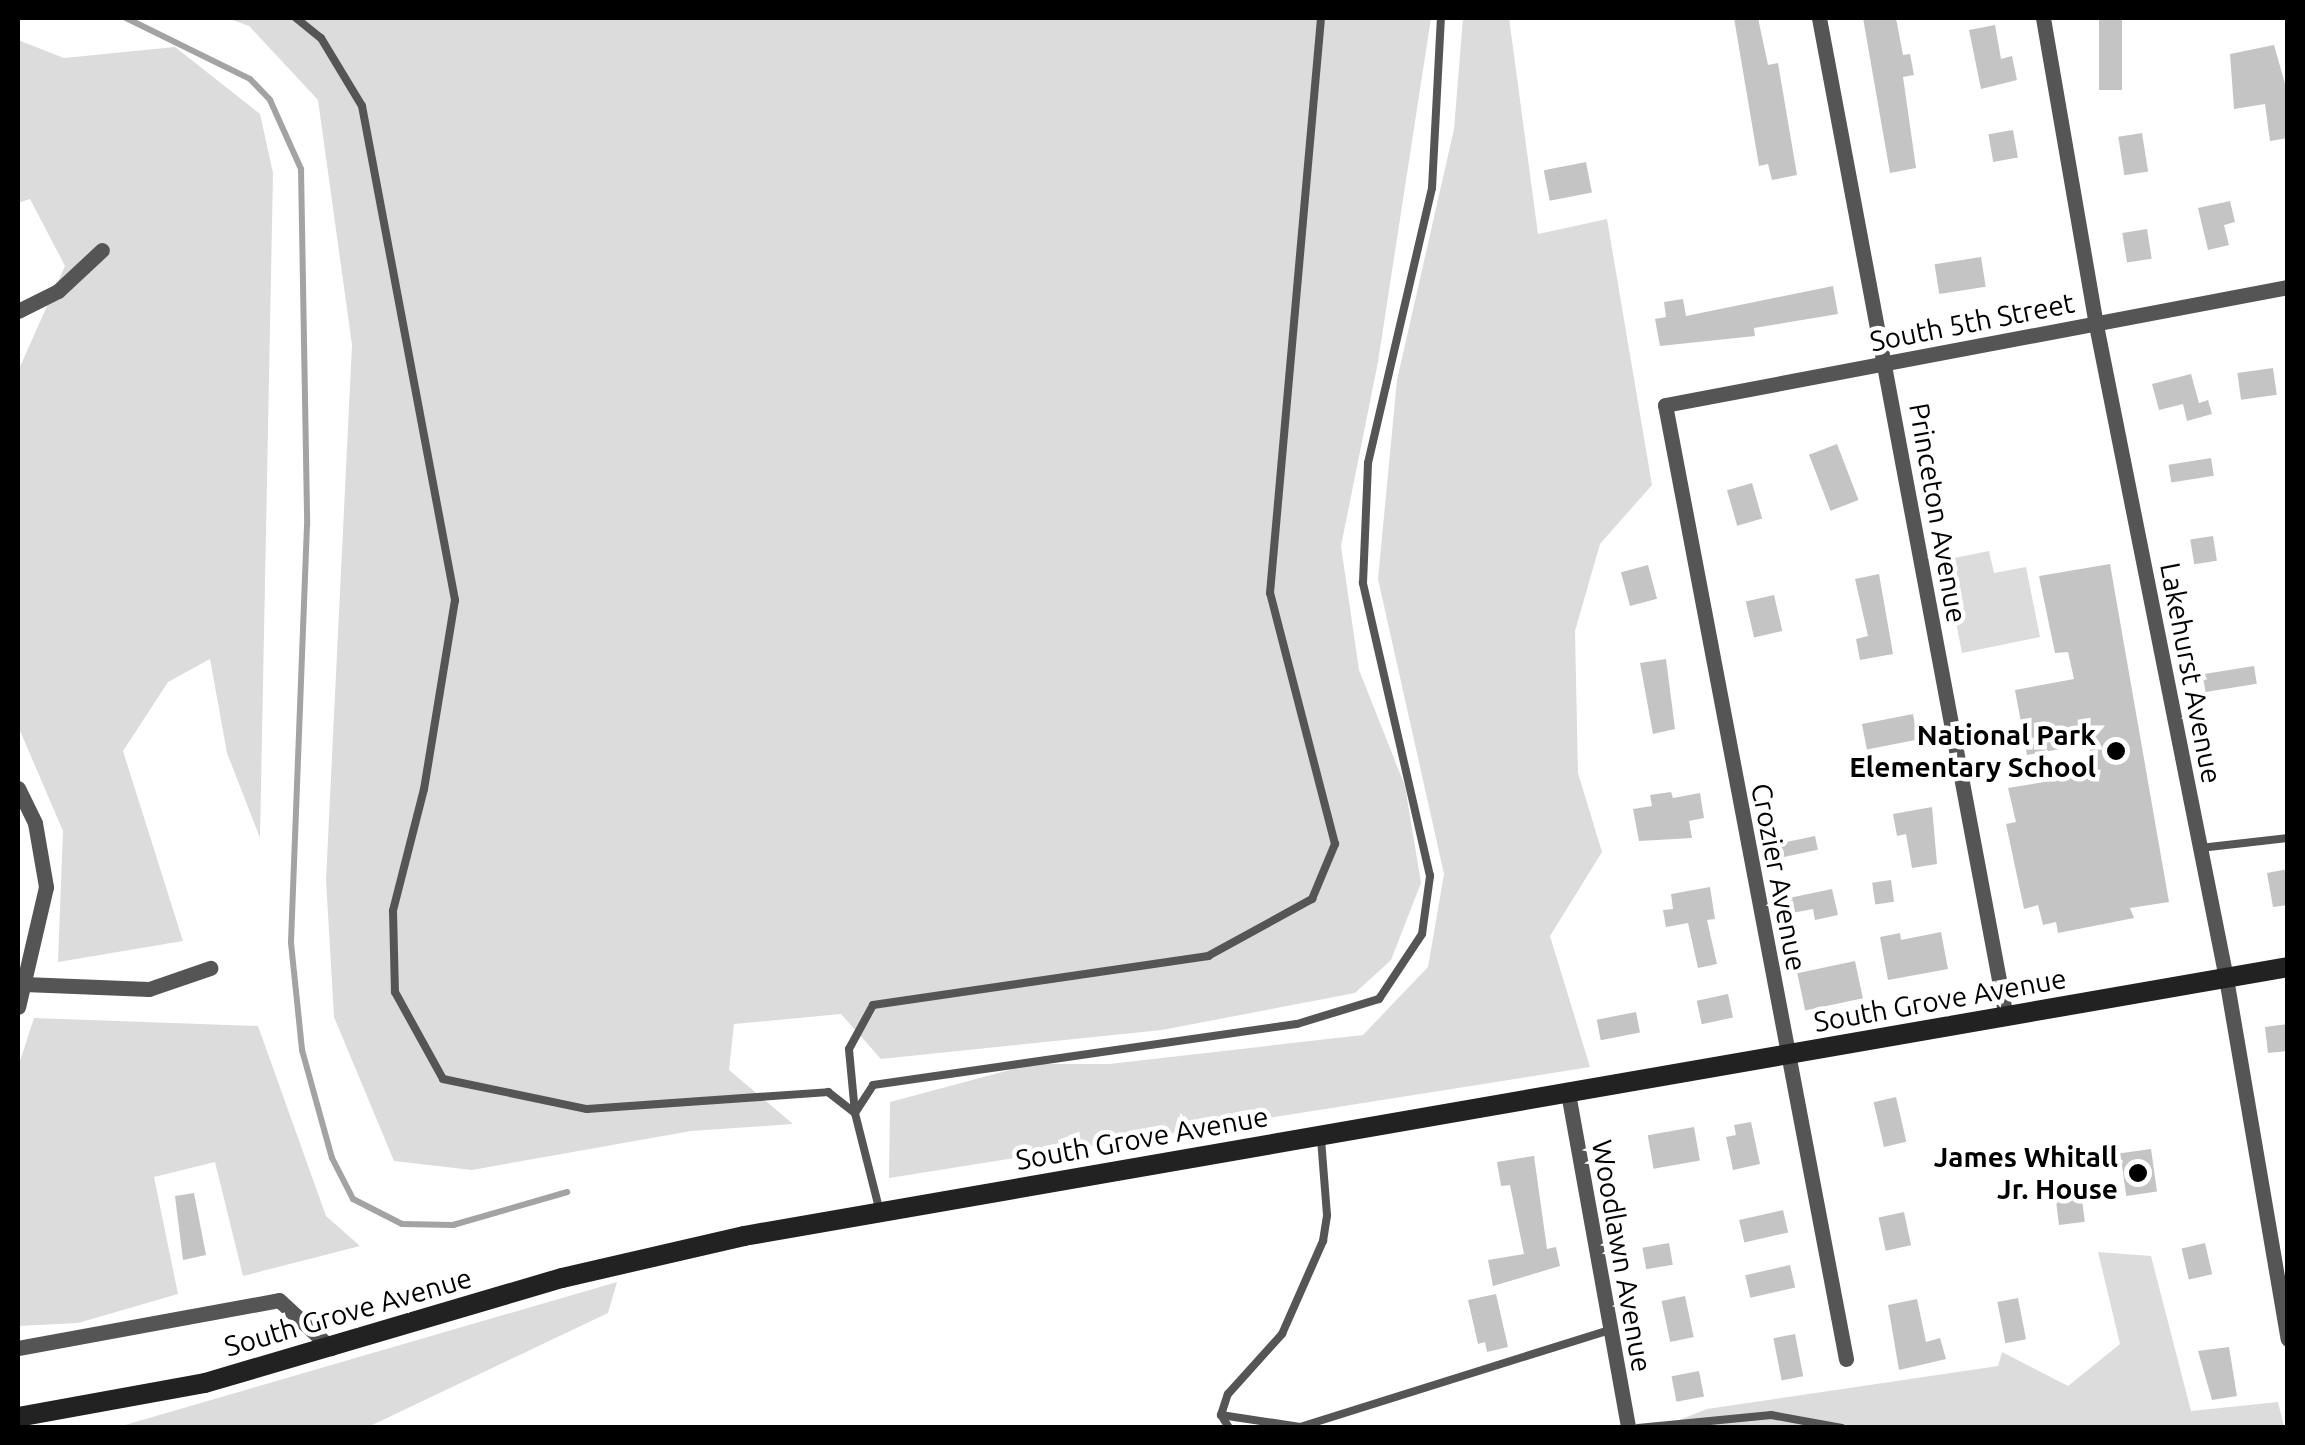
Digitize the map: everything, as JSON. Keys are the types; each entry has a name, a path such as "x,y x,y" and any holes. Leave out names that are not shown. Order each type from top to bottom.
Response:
{"main road":[{"name":"South Grove Avenue","path":"18,1417 205,1382 562,1278 881,1212 2288,967"}],"street":[{"name":"Princeton Avenue","path":"1819,18 2006,1017"},
{"name":"Lakehurst Avenue","path":"2042,18 2096,325 2226,978 2288,1339"},
{"path":"18,312 58,291 102,250"},
{"name":"South 5th Street","path":"1664,405 2288,288"},
{"name":"Crozier Avenue","path":"1664,405 1846,1359"},
{"path":"18,788 34,822 46,886 18,1007"},
{"path":"24,984 149,989 210,968"},
{"name":"Woodlawn Avenue","path":"1568,1093 1628,1428"},
{"path":"18,1348 279,1300 331,1348"}],"lane":[{"path":"296,18 321,38 362,106 455,600 424,789 393,911 395,992 443,1079 587,1109 828,1092 855,1113"},
{"path":"881,1212 855,1113 849,1049 873,1006 1208,956 1312,899 1335,844 1270,593 1322,18"},
{"path":"855,1113 873,1084 1296,1024 1379,999 1422,934 1430,876 1363,583 1368,463 1432,188 1441,18"},
{"path":"2200,848 2288,838"},
{"path":"1221,1415 1228,1394 1282,1334 1322,1241 1328,1215 1321,1134"},
{"path":"1221,1415 1300,1427 1610,1330"},
{"path":"1638,1428 1771,1414 1842,1428"},
{"path":"1221,1415 1229,1428"}],"shaded area":[{"path":"227,18 1431,18 1378,362 1341,546 1359,670 1405,786 1421,883 1391,960 1355,993 1162,1030 881,1059 841,1014 734,1024 729,1070 793,1124 691,1131 472,1170 394,1161 334,1017 326,880 352,345 318,100 249,26"},
{"path":"1463,18 1509,18 1538,234 1607,219 1652,485 1600,544 1575,631 1578,773 1602,852 1550,936 1590,1067 889,1178 890,1102 1032,1064 1109,1064 1363,1035 1428,967 1444,874 1378,579 1397,380 1454,129"},
{"path":"18,40 64,58 175,47 260,114 273,173 260,838 227,753 210,659 168,682 123,751 183,941 58,962 63,831 18,726 18,371 65,266 30,199 18,203"},
{"path":"1989,551 1994,573 2026,567 2040,637 1962,653 1944,560"},
{"path":"34,1018 258,1026 326,1216 360,1246 243,1276 215,1162 154,1177 178,1294 78,1323 18,1326 18,1067"},
{"path":"2098,1252 2151,1256 2191,1411 2278,1402 2284,1427 1659,1428 1707,1409 1998,1366 2002,1352 2068,1386 2120,1344"},
{"path":"617,1282 608,1313 368,1427 118,1427"}],"building":[{"path":"1734,18 1758,18 1768,65 1778,63 1797,175 1772,180 1768,164 1759,166"},
{"path":"1863,18 1896,18 1903,55 1910,54 1914,75 1903,77 1916,168 1890,173"},
{"path":"2099,18 2122,18 2122,90 2099,90"},
{"path":"1995,25 2001,59 2012,56 2017,80 1981,89 1969,30"},
{"path":"2274,45 2288,94 2288,138 2270,141 2265,104 2234,109 2230,54"},
{"path":"2013,130 2018,158 1993,162 1988,134"},
{"path":"2142,133 2148,172 2124,175 2118,137"},
{"path":"1586,162 1592,192 1550,201 1544,170"},
{"path":"2230,201 2235,222 2224,225 2229,245 2208,250 2198,208"},
{"path":"2147,229 2152,259 2127,263 2122,233"},
{"path":"1981,257 1986,287 1939,294 1935,264"},
{"path":"1833,286 1838,314 1754,328 1755,336 1660,346 1655,319 1666,317 1664,302 1683,299 1686,316"},
{"path":"2273,368 2277,395 2241,400 2237,373"},
{"path":"2191,374 2199,403 2208,400 2212,414 2187,421 2183,404 2159,410 2152,384"},
{"path":"1837,444 1859,500 1830,511 1809,455"},
{"path":"2211,458 2214,476 2171,483 2169,465"},
{"path":"1752,483 1762,519 1737,526 1727,490"},
{"path":"2213,536 2217,561 2194,564 2190,540"},
{"name":"National Park Elementary School","path":"2110,564 2169,902 2130,908 2134,918 2058,933 2056,922 2043,925 2038,905 2024,909 2006,824 2016,822 2008,788 2094,774 2089,744 2027,755 2015,690 2074,679 2068,652 2055,653 2039,576"},
{"path":"1648,565 1657,599 1630,606 1621,572"},
{"path":"1879,574 1893,654 1860,660 1856,639 1868,636 1855,579"},
{"path":"1774,595 1782,631 1754,638 1746,602"},
{"path":"1666,659 1675,729 1653,734 1640,663"},
{"path":"2254,666 2257,684 2205,692 2203,674"},
{"path":"1913,714 1918,740 1867,749 1862,724"},
{"path":"1671,792 1673,798 1700,793 1704,818 1689,821 1692,838 1639,841 1633,809 1652,806 1650,795"},
{"path":"1932,807 1937,864 1912,868 1906,834 1897,836 1893,814"},
{"path":"1815,836 1818,850 1778,858 1775,845"},
{"path":"2288,869 2288,905 2273,907 2267,873"},
{"path":"1891,880 1894,902 1875,904 1872,883"},
{"path":"1710,887 1715,919 1707,920 1717,964 1698,968 1688,923 1666,927 1663,910 1673,909 1671,894"},
{"path":"1832,889 1838,915 1815,920 1813,909 1792,913 1789,898"},
{"path":"1941,932 1948,969 1888,980 1880,937 1900,933 1901,940"},
{"path":"1855,961 1863,998 1805,1010 1797,973"},
{"path":"1728,994 1733,1017 1702,1024 1697,1001"},
{"path":"1636,1012 1640,1033 1601,1040 1597,1020"},
{"path":"2288,1024 2288,1051 2268,1053 2265,1027"},
{"path":"1896,1097 1906,1142 1884,1147 1874,1102"},
{"path":"1751,1122 1760,1164 1733,1170 1726,1137 1736,1135 1734,1125"},
{"path":"1694,1127 1700,1160 1654,1169 1648,1135"},
{"name":"James Whitall Jr. House","path":"2151,1149 2157,1192 2126,1196 2120,1153"},
{"path":"1534,1156 1547,1249 1556,1247 1560,1266 1493,1286 1488,1260 1524,1254 1510,1185 1501,1186 1497,1162"},
{"path":"2081,1191 2085,1222 2059,1225 2055,1194"},
{"path":"194,1193 206,1255 183,1260 175,1196"},
{"path":"1783,1210 1788,1232 1744,1243 1739,1220"},
{"path":"1904,1212 1911,1245 1886,1251 1879,1217"},
{"path":"1669,1243 1673,1265 1646,1269 1642,1248"},
{"path":"2205,1243 2212,1274 2189,1280 2182,1248"},
{"path":"1790,1265 1795,1287 1750,1298 1745,1275"},
{"path":"1496,1294 1508,1347 1487,1352 1485,1342 1478,1344 1468,1300"},
{"path":"1685,1296 1694,1337 1670,1342 1662,1301"},
{"path":"2018,1298 2026,1339 2005,1343 1997,1302"},
{"path":"1917,1299 1926,1342 1940,1338 1946,1359 1899,1370 1888,1305"},
{"path":"1795,1334 1803,1376 1782,1380 1773,1338"},
{"path":"2229,1347 2237,1396 2212,1400 2198,1351"},
{"path":"1699,1371 1704,1397 1676,1402 1672,1376"}],"waterway":[{"path":"126,18 250,79 270,100 301,169 307,525 291,943 302,1050 332,1158 353,1199 402,1224 453,1225 567,1192"}],"place":[{"name":"National Park Elementary School","path":"2116,751"},
{"name":"James Whitall Jr. House","path":"2138,1173"}]}
